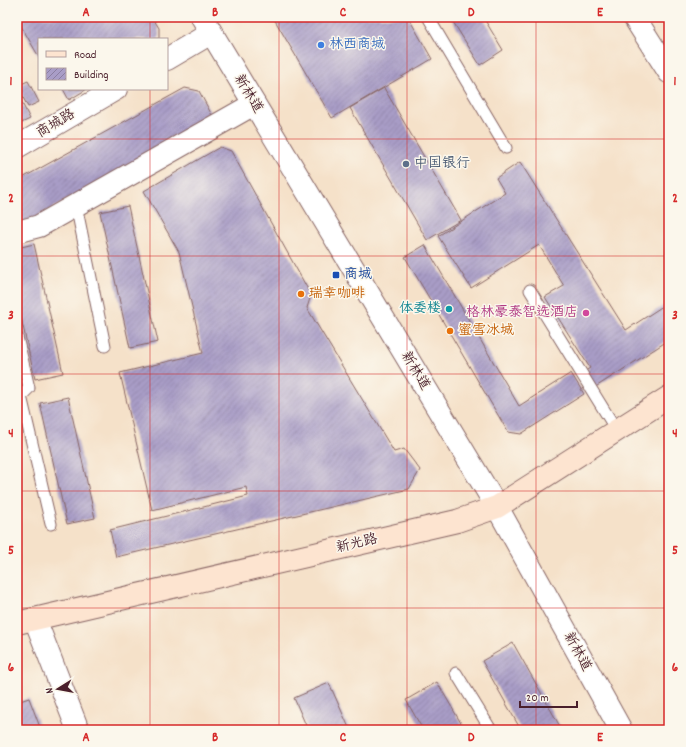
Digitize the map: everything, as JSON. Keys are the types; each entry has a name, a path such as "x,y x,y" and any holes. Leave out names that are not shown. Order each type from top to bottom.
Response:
{"main road":[{"name":"新光路","path":"26,621 457,521 497,507 669,397"}],"street":[{"path":"634,17 669,72"},
{"path":"168,58 206,25"},
{"name":"新林道","path":"206,25 497,507 621,730"},
{"name":"商城路","path":"17,147 114,90"},
{"path":"17,232 39,226 254,104"},
{"path":"26,621 78,730"}],"lane":[{"path":"428,17 506,148"},
{"path":"76,205 106,346"},
{"path":"530,290 617,431"},
{"path":"17,337 29,388 19,396 51,524"},
{"path":"456,673 491,730"}],"building":[{"path":"17,17 152,17 159,28 159,38 38,38 38,55"},
{"path":"273,17 408,17 432,59 332,118"},
{"path":"450,17 483,17 503,50 480,65"},
{"path":"28,81 39,102 28,107 17,86"},
{"path":"185,88 199,91 214,119 30,221 17,223 17,181"},
{"name":"中国银行","path":"384,88 461,220 427,240 350,108"},
{"path":"64,90 85,90 69,100"},
{"path":"17,93 30,119 17,125"},
{"path":"220,147 231,151 311,295 307,308 394,452 404,449 420,470 409,489 116,557 110,530 248,496 246,487 152,510 120,373 203,353 179,252 144,191"},
{"path":"520,162 626,330 669,302 669,340 594,388 584,372 590,368 545,297 564,286 539,245 471,288 438,236 505,193 496,178"},
{"path":"128,206 158,342 130,348 100,212"},
{"path":"34,244 63,373 35,379 17,300 17,248"},
{"path":"425,245 519,406 571,373 584,394 521,434 508,432 405,257"},
{"path":"68,397 95,518 67,524 40,403"},
{"path":"513,643 562,730 521,730 482,661"},
{"path":"437,682 465,730 423,730 406,700"},
{"path":"329,683 350,730 308,730 294,698"},
{"path":"29,698 41,730 17,730 17,702"}],"place":[{"name":"林西商城","path":"321,45"},
{"name":"中国银行","path":"406,164"},
{"name":"商城","path":"336,275"},
{"name":"瑞幸咖啡","path":"301,294"},
{"name":"体委楼","path":"449,309"},
{"name":"格林豪泰智选酒店","path":"586,313"},
{"name":"蜜雪冰城","path":"450,331"}]}
